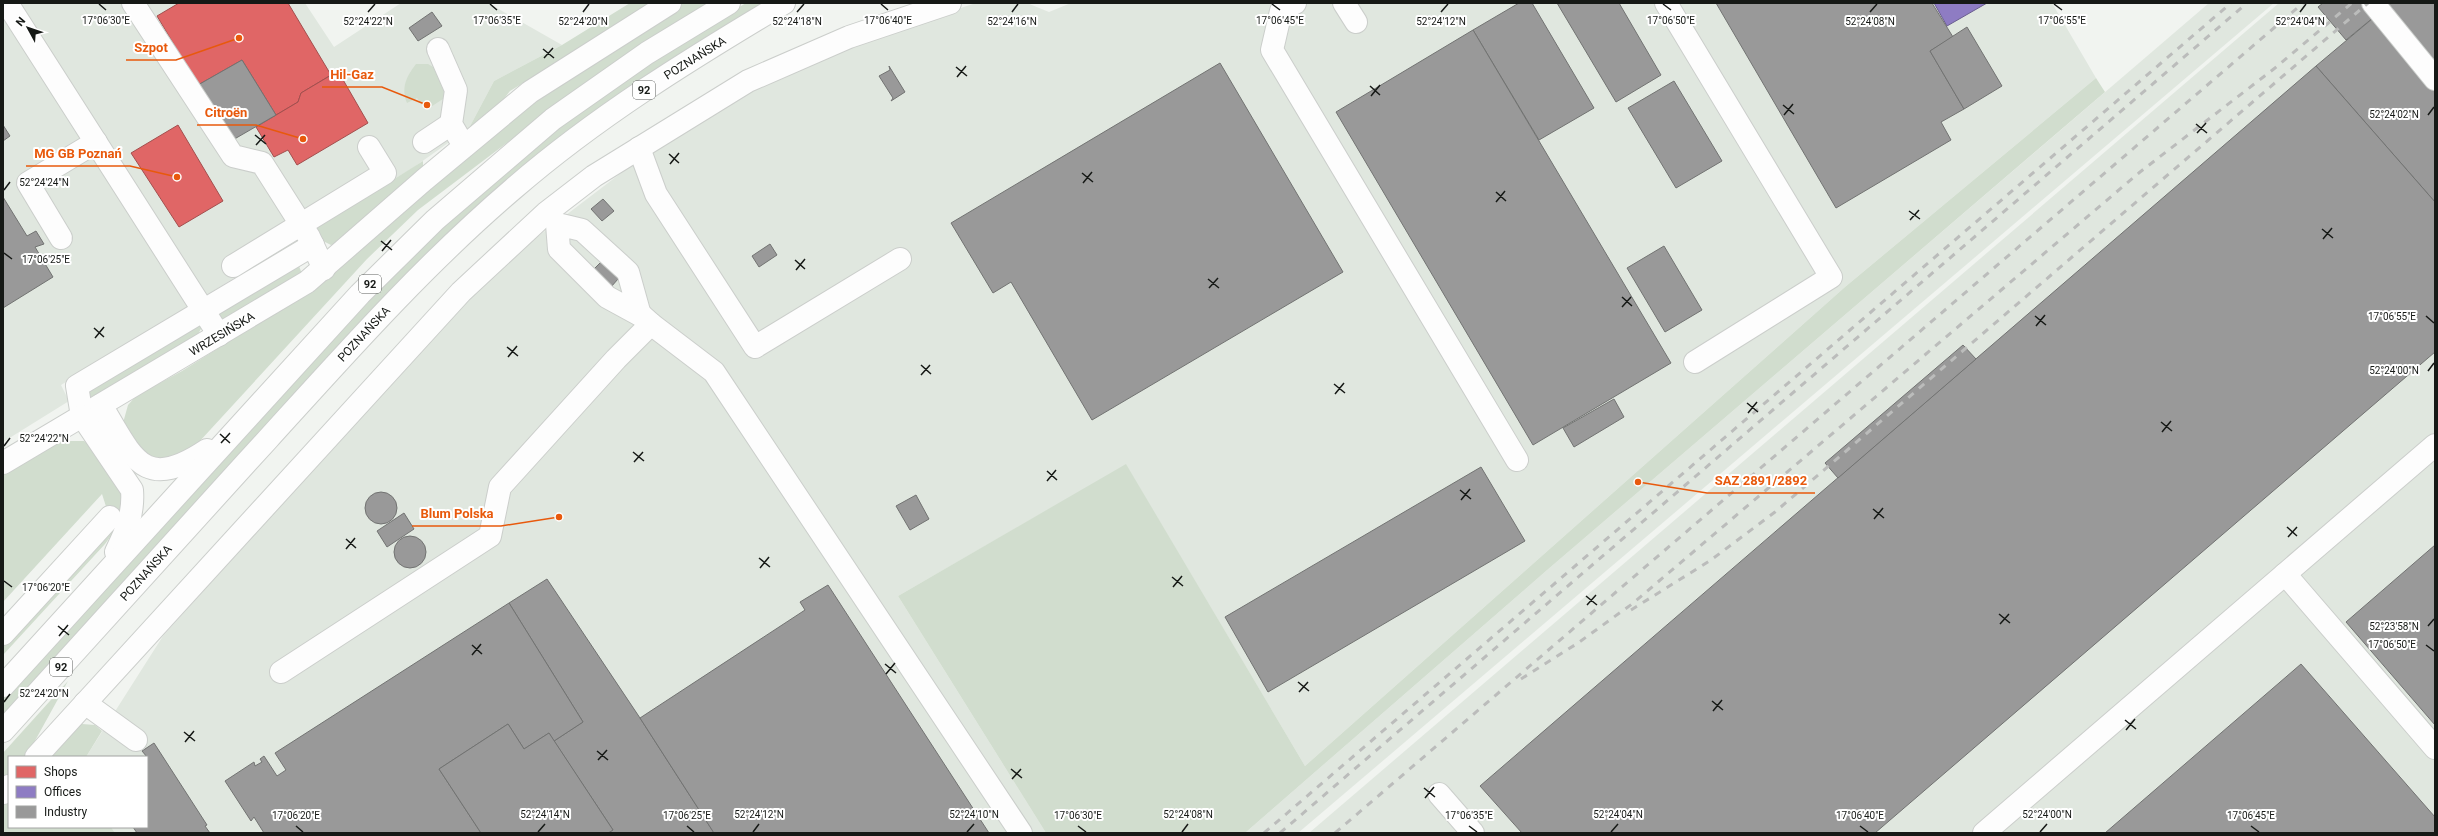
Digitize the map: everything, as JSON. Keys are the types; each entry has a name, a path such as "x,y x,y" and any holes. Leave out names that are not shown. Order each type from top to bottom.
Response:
{"street":[{"path":"7,3 219,335"},
{"path":"133,3 233,156 262,163 301,224 324,269"},
{"path":"438,49 456,90 451,124 464,146 530,92 670,3"},
{"name":"92","path":"3,686 235,431 399,254 492,168 553,119 592,90 729,3"},
{"name":"POZNAŃSKA","path":"3,731 347,351 449,246 512,189 598,121 682,65 784,3"},
{"path":"37,756 461,292 551,219 594,176 748,81 779,65 848,37 950,3"},
{"path":"1295,3 1282,11 1272,50 1517,460"},
{"path":"1344,3 1356,22"},
{"path":"1666,3 1831,277 1695,362"},
{"path":"2373,3 2435,79"},
{"path":"424,142 451,124"},
{"path":"62,238 28,183 96,142"},
{"name":"WRZESIŃSKA","path":"3,464 285,296 324,269 464,146"},
{"path":"233,266 385,173 369,147"},
{"path":"639,148 656,194 755,347 900,259"},
{"path":"551,219 582,230 628,272 646,320"},
{"path":"551,219 559,250 607,297 646,320 714,372 1021,833"},
{"path":"106,573 130,522 133,502 132,490 82,416 77,386 203,309 313,245"},
{"path":"281,672 490,536 500,487 616,359 646,320"},
{"path":"101,405 134,457 153,468 164,470 180,466 235,431"},
{"path":"1984,833 2435,445"},
{"path":"3,634 110,517"},
{"path":"2285,574 2435,748"},
{"path":"85,703 136,740"},
{"path":"1439,794 1473,833"}],"shaded area":[{"path":"3,3 305,3 334,47 401,3 488,3 562,45 494,81 469,128 458,136 414,167 61,385 69,401 3,442"},
{"path":"976,3 1027,3 1049,12 1071,3 2052,3 2096,78 1845,287 1305,766 1126,465 898,596 1046,833 115,833 112,828 148,828 148,756 87,756 163,636 360,416 470,299 528,244 625,170 757,86 881,34"},
{"path":"2209,3 2274,3 1298,833 1245,833 1546,571"},
{"path":"2279,3 2435,3 2435,833 1309,833"}],"green space":[{"path":"630,3 653,3 510,91 488,119 468,134 465,131 469,128 494,81 562,45"},
{"path":"682,3 712,3 578,89 418,210 367,259 199,442 183,456 166,462 136,450 123,423 128,405 136,396 182,371 314,288 427,186 564,78"},
{"path":"746,3 768,3 585,120 3,718 3,699 191,492 412,255 545,136 676,45"},
{"path":"416,64 428,64 440,71 446,97 426,110 417,98 407,103 405,98 404,92 407,78"},
{"path":"2096,78 2105,92 1546,571 1245,833 1046,833 898,596 1126,464 1305,766 1845,287"},
{"path":"423,161 423,169 341,242 331,245 323,241 316,228"},
{"path":"291,265 299,266 302,274 227,320 220,319 217,313"},
{"path":"198,323 202,327 197,336 93,399 88,397 87,384"},
{"path":"61,441 84,441 104,455 124,495 118,526 105,544 3,655 3,646 102,537 111,522 102,494 3,602 3,475"},
{"path":"68,681 27,756 8,756 8,776 3,782 3,753"},
{"path":"82,724 95,725 102,731 87,756 37,756 72,727"},
{"path":"8,788 8,828 112,828 115,833 3,833 3,794"}],"building: Shops":[{"path":"179,3 288,3 331,75 301,93 298,102 276,115 242,60 198,85 157,16"},
{"path":"338,71 368,123 297,165 288,150 274,157 256,127 298,102 301,93"},
{"path":"178,125 223,201 179,227 131,153"}],"building: Offices":[{"path":"1934,3 1987,3 1947,26"}],"building: Industry":[{"path":"1519,3 1532,3 1594,108 1539,140 1473,30"},
{"path":"1557,3 1619,3 1661,75 1616,102"},
{"path":"1716,3 1932,3 1953,37 1930,51 1964,109 1941,122 1951,140 1836,208"},
{"path":"2323,3 2391,3 2346,40 2318,7"},
{"path":"2391,3 2435,3 2435,202 2316,66"},
{"path":"432,12 442,26 418,41 409,28"},
{"path":"1967,27 2002,86 1964,109 1930,51"},
{"path":"1473,30 1671,363 1533,445 1336,112"},
{"path":"242,60 276,115 231,141 198,85"},
{"path":"1220,63 1343,272 1092,420 1011,282 993,293 951,223"},
{"path":"889,66 905,92 891,101 893,98 879,76 890,70"},
{"path":"2316,66 2435,202 2435,352 1875,833 1522,833 1480,786"},
{"path":"1674,81 1722,161 1676,188 1628,108"},
{"path":"3,125 10,136 3,141"},
{"path":"3,197 27,236 36,231 44,244 35,247 53,277 3,308"},
{"path":"603,199 614,211 602,221 591,209"},
{"path":"770,244 777,255 759,267 752,256"},
{"path":"1664,246 1702,310 1665,332 1627,268"},
{"path":"602,261 618,279 611,287 592,271"},
{"path":"1963,345 1976,359 1838,478 1825,463"},
{"path":"1614,399 1624,417 1574,447 1563,428"},
{"path":"1481,467 1525,541 1268,692 1225,617"},
{"path":"378,492 384,492 393,496 397,508 393,520 384,524 378,524 369,520 365,511 365,505 369,496"},
{"path":"916,495 929,519 910,530 896,506"},
{"path":"404,513 414,529 387,547 377,531"},
{"path":"407,536 413,536 422,540 426,552 422,564 413,568 407,568 398,564 394,555 394,549 398,540"},
{"path":"2435,545 2435,725 2346,622"},
{"path":"547,579 640,718 714,833 608,833 613,830 554,741 583,722 509,603"},
{"path":"828,585 989,833 714,833 640,718 805,610 800,602"},
{"path":"509,603 583,722 554,741 549,733 524,749 508,724 439,769 481,833 264,833 254,817 251,821 225,781 254,762 255,766 262,762 260,759 264,756 277,776 286,770 275,753"},
{"path":"2301,664 2435,817 2435,833 2105,833"},
{"path":"508,724 524,749 549,733 613,830 608,833 481,833 439,769"},
{"path":"154,743 207,825 205,826 210,833 137,833 134,828 148,828 148,756 142,751"}],"railway":[{"path":"1264,833 2231,3"},
{"path":"1280,833 2247,3"},
{"path":"1335,833 2303,3"},
{"path":"1521,679 1578,643 1632,604 2140,172 2275,68 2352,3"},
{"path":"1631,610 1711,560 1775,512 2368,3"}],"place":[{"name":"Szpot","path":"239,38"},
{"name":"Hil-Gaz","path":"427,105"},
{"name":"Citroën","path":"303,139"},
{"name":"MG GB Poznań","path":"177,177"},
{"name":"SAZ 2891/2892","path":"1638,482"},
{"name":"Blum Polska","path":"559,517"}]}
